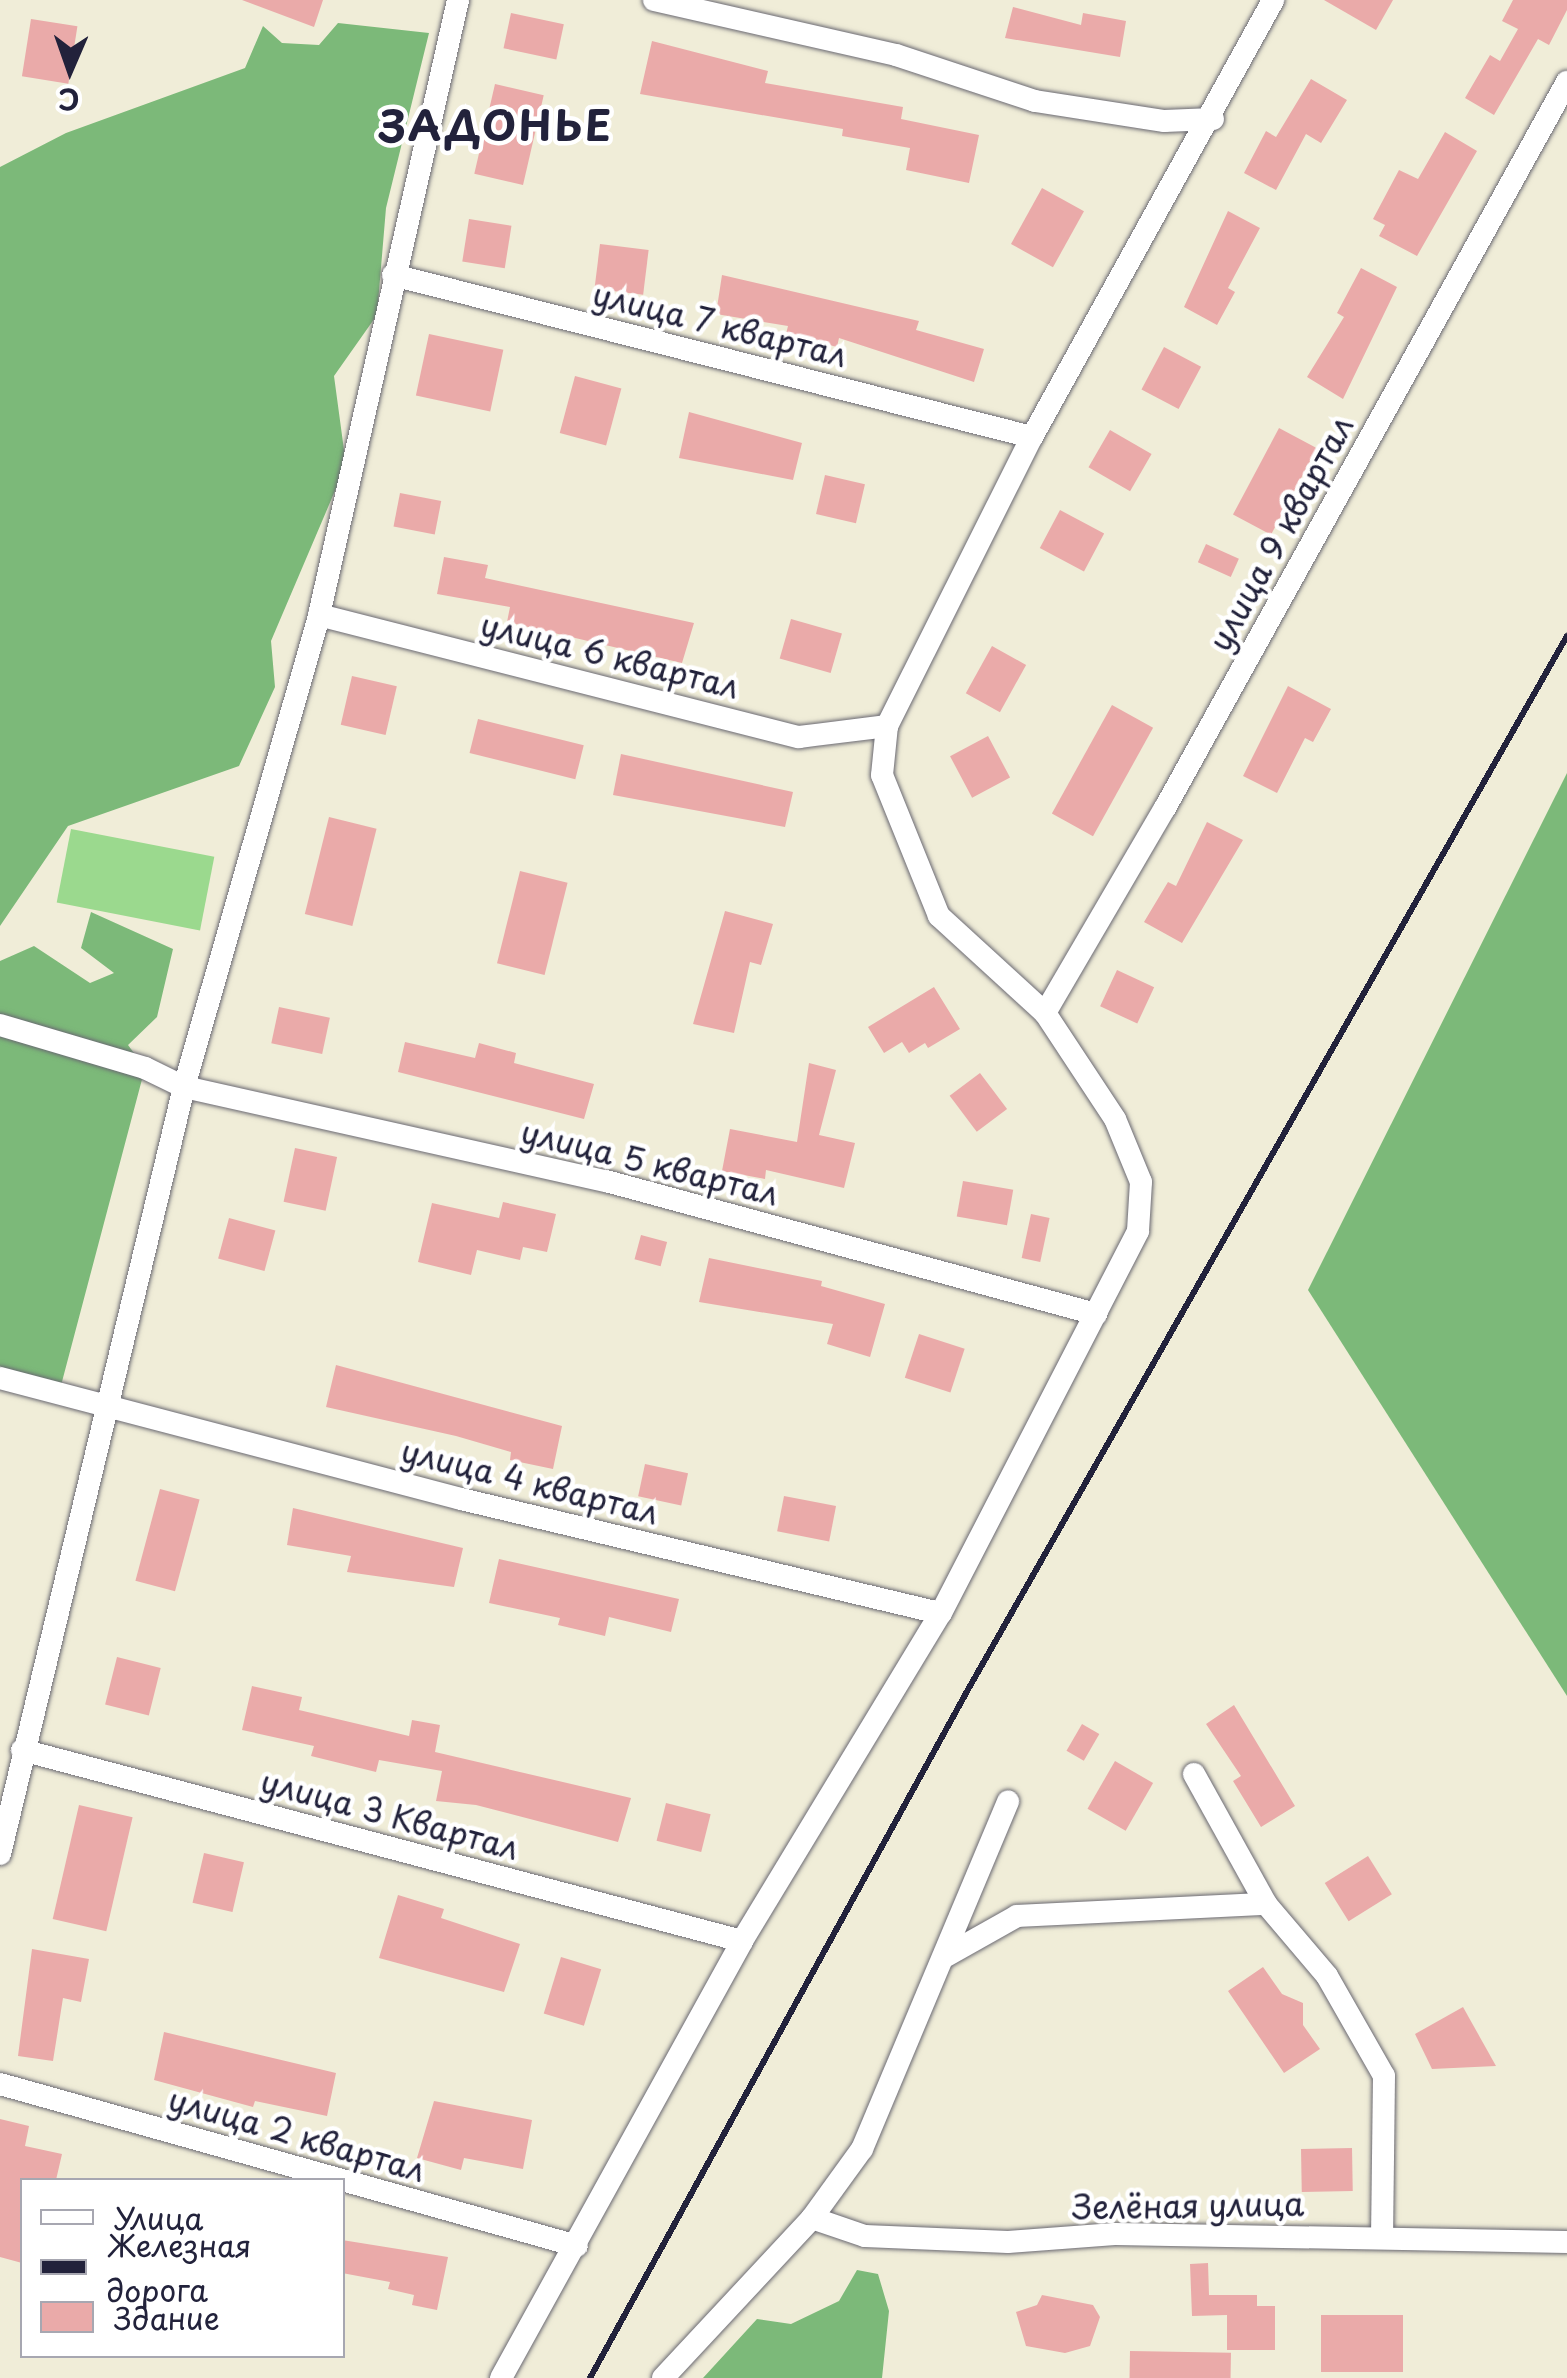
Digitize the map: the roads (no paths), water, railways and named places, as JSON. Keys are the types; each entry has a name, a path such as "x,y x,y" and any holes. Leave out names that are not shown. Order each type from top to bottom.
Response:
{"street":[{"path":"0,1854 104,1404 184,1087 319,615 458,0"},
{"path":"654,0 896,55 1036,100 1164,122 1213,118"},
{"path":"501,2378 742,1941 941,1613 1138,1230 1141,1182 1115,1119 1044,1012 938,916 882,775 887,726 1032,436 1213,118 1273,0"},
{"name":"улица 9 квартал","path":"1044,1012 1165,808 1567,82"},
{"name":"улица 7 квартал","path":"393,275 1032,436"},
{"name":"улица 6 квартал","path":"319,615 800,737 887,726"},
{"name":"улица 5 квартал","path":"0,1025 145,1068 184,1087 606,1181 1096,1314"},
{"name":"улица 4 квартал","path":"0,1378 461,1499 941,1613"},
{"name":"улица 3 Квартал","path":"22,1750 742,1941"},
{"path":"1194,1774 1266,1904 1326,1976 1384,2076 1382,2236"},
{"path":"663,2378 812,2218 862,2149 1008,1801"},
{"path":"946,1956 1017,1916 1266,1904"},
{"name":"улица 2 квартал","path":"0,2084 335,2178"},
{"name":"улица 2 квартал","path":"345,2181 577,2246"},
{"name":"Зелёная улица","path":"812,2218 864,2236 1008,2242 1115,2234 1567,2242"}],"railway":[{"path":"590,2378 970,1686 1567,636"}],"district":[{"name":"ЗАДОНЬЕ","path":"496,124"}]}
